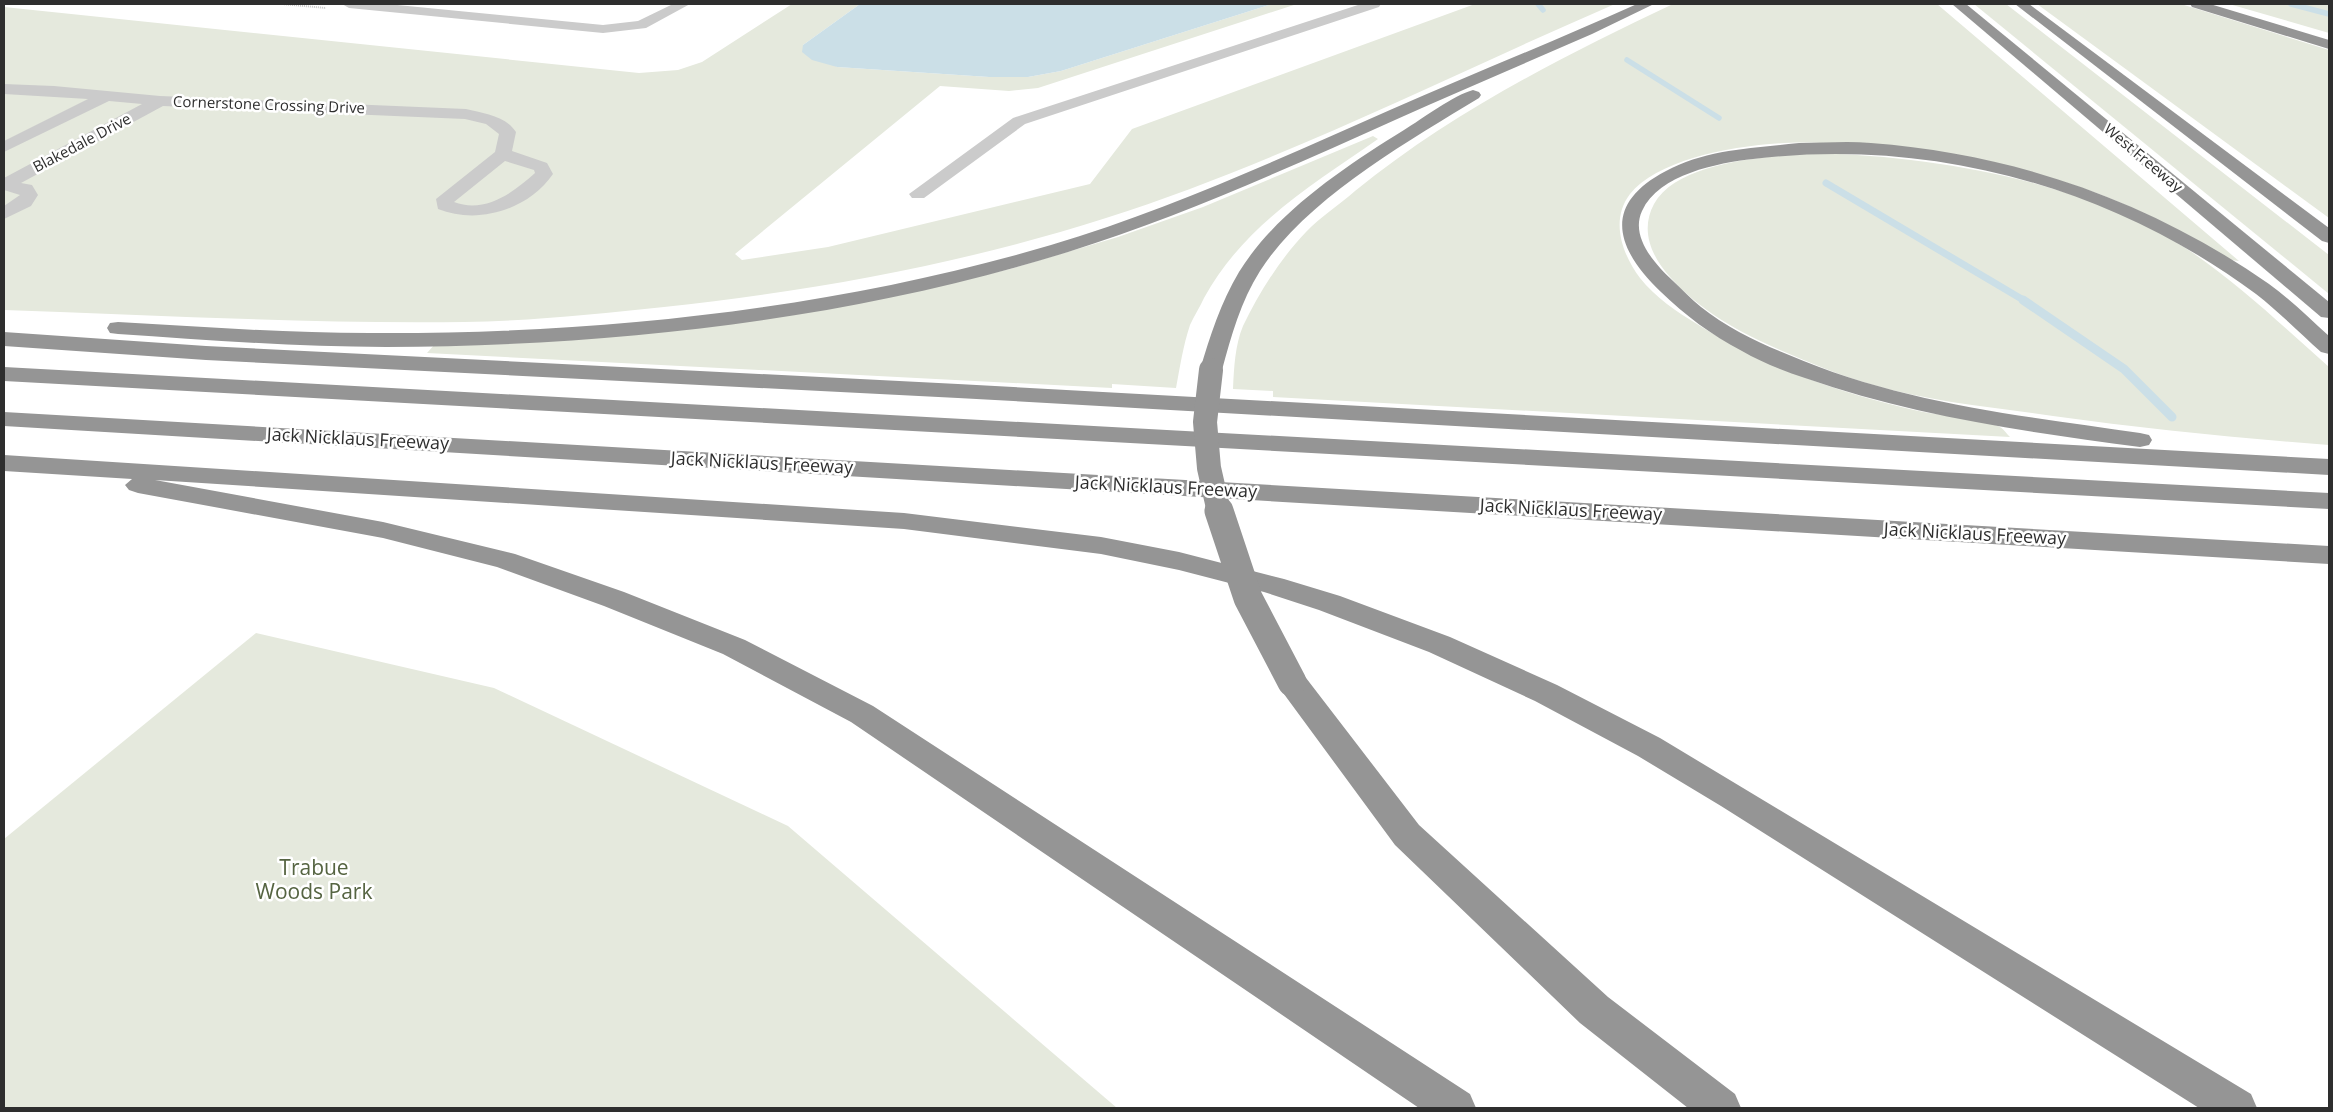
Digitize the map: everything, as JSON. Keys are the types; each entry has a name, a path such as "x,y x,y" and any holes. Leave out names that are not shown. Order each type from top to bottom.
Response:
{"highway":[{"path":"4,323 311,339 470,338 620,329 773,311 842,300 907,287 1055,250 1149,220 1226,189 1647,4"},
{"name":"West Freeway","path":"1958,4 2329,312"},
{"path":"2021,4 2329,237"},
{"path":"2196,4 2329,45"},
{"path":"2214,4 2329,37"},
{"path":"1590,30 1495,82 1377,153 1332,187 1292,222 1251,269 1226,317 1211,370 1205,422 1209,468 1221,521 1248,598 1292,682 1407,835 1594,1010 1720,1108"},
{"path":"2326,466 1953,411 1879,394 1776,360 1728,335 1688,308 1659,281 1637,254 1631,229 1633,209 1652,187 1678,170 1710,160 1764,150 1813,147 1883,150 1967,160 2014,170 2064,185 2150,220 2231,268 2263,290 2329,347"},
{"path":"4,339 206,354 968,392 2326,466"},
{"path":"4,374 2329,501"},
{"name":"Jack Nicklaus Freeway","path":"4,419 2329,555"},
{"path":"4,463 904,521 1030,534 1144,552 1221,570 1323,602 1418,637 1519,680 1649,747 2236,1108"},
{"path":"41,465 161,490 383,530 505,560 614,599 734,647 862,714 1455,1108"}],"street":[{"path":"348,4 603,29 630,28 652,21 683,4"},
{"path":"918,194 1019,121 1374,4"},
{"path":"4,82 35,76 47,76 50,79 45,91"},
{"name":"Cornerstone Crossing Drive","path":"4,90 45,91 160,101 466,114 492,121 508,132 503,154"},
{"path":"4,147 106,96"},
{"name":"Blakedale Drive","path":"4,185 160,101"},
{"path":"503,154 541,167 544,174 517,197 497,206 477,210 453,209 445,205 445,199 503,154"},
{"name":"Blakedale Drive","path":"4,185 26,189 29,195 24,202 4,213"}],"green space":[{"path":"792,4 860,4 803,45 837,67 989,77 1028,77 1061,71 1272,4 1297,4 1038,88 1009,91 940,86 735,254 742,260 828,247 1090,184 1132,129 1475,4 1615,4 1299,145 1171,196 1052,234 997,249 887,274 776,293 664,307 539,319 407,322 4,310 4,7 639,73 678,70 702,62"},
{"path":"1673,4 1937,4 2239,261 2231,260 2138,210 2089,190 2038,175 1829,144 1781,143 1752,146 1694,158 1668,167 1646,179 1630,194 1624,204 1621,215 1621,237 1634,269 1652,292 1689,319 1722,339 1748,353 1802,376 1885,403 1989,423 2003,429 2010,437 1273,397 1273,391 1233,389 1238,341 1249,314 1279,265 1296,242 1317,221 1429,136 1468,112 1548,66"},
{"path":"1974,4 2006,4 2329,255 2329,294"},
{"path":"2037,4 2181,4 2329,50 2329,218"},
{"path":"2229,4 2329,4 2329,33"},
{"path":"1373,136 1378,139 1281,208 1259,228 1220,272 1190,325 1176,388 1112,384 1112,388 427,353 435,344 893,296 1010,269 1118,237 1203,207"},
{"path":"1817,153 1914,160 2012,178 2061,191 2108,208 2152,228 2193,253 2228,279 2329,367 2329,445 2122,425 1961,403 1892,390 1836,373 1750,336 1721,320 1694,300 1663,269 1653,252 1648,233 1648,223 1654,204 1666,189 1683,178 1705,169 1728,163 1776,156"},
{"name":"Trabue Woods Park","path":"256,633 494,688 788,826 1117,1108 4,1108 4,839"}],"shaded area":[{"path":"860,4 1272,4 1061,71 1028,77 989,77 837,67 812,60 802,52 803,45"}],"waterway":[{"path":"1538,4 1543,10"},
{"path":"2291,4 2329,14"},
{"path":"1627,60 1719,118"},
{"path":"1826,183 2025,301"},
{"path":"2023,300 2124,369 2172,417"}]}
